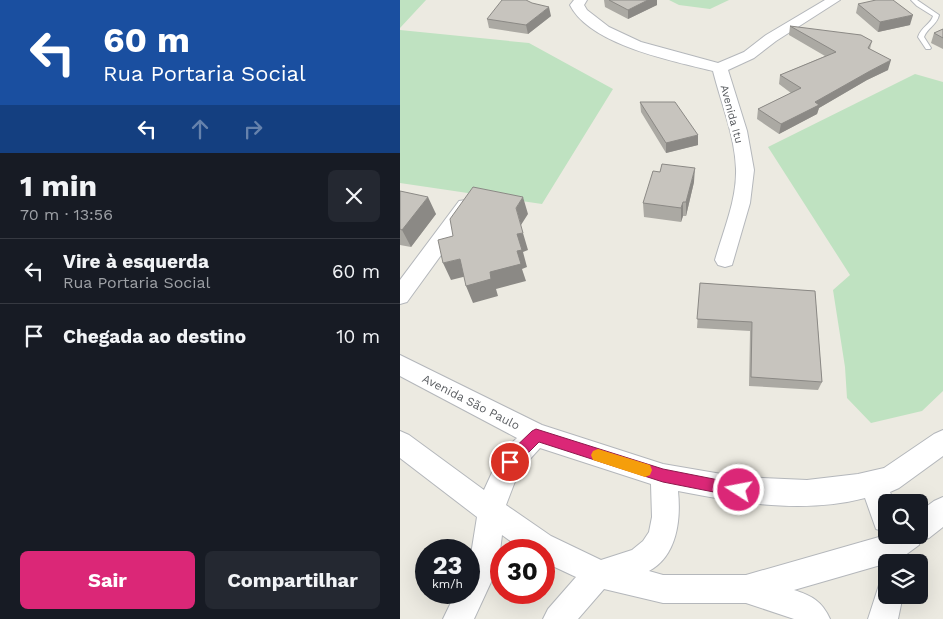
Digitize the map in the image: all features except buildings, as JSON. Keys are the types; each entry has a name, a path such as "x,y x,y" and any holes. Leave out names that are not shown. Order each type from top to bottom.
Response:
{"street":[{"path":"581,0 577,8 581,12 597,25 633,45 646,51 720,68"},
{"name":"Avenida Itu","path":"724,260 740,202 745,171 734,114 726,95 720,68 749,55 771,38 834,0"},
{"path":"400,296 466,206"},
{"name":"Avenida São Paulo","path":"400,365 536,436 663,476 739,490 807,493 858,487 890,479 943,442"},
{"path":"458,619 484,567 491,512 500,482 510,462 536,436"},
{"path":"400,443 491,512 541,546 600,574 663,589 746,589 894,545"},
{"path":"558,619 600,574 628,566 642,559 655,549 663,536 666,515 663,476"},
{"path":"871,483 878,496"},
{"path":"928,521 943,510"},
{"path":"746,589 805,608 815,619"},
{"path":"883,619 886,604"}],"lane":[{"path":"914,0 936,15 935,20 923,31 921,37 928,48"}],"green space":[{"path":"400,0 426,0 400,28"},
{"path":"669,0 729,0 710,9 679,5"},
{"path":"400,30 529,43 613,89 542,204 400,183"},
{"path":"915,74 943,82 943,391 922,411 871,423 847,398 845,367 833,290 850,275 768,147"}],"slow traffic":[{"path":"598,455 645,470"}],"route":[{"path":"510,462 536,436 663,476 739,490"}]}
